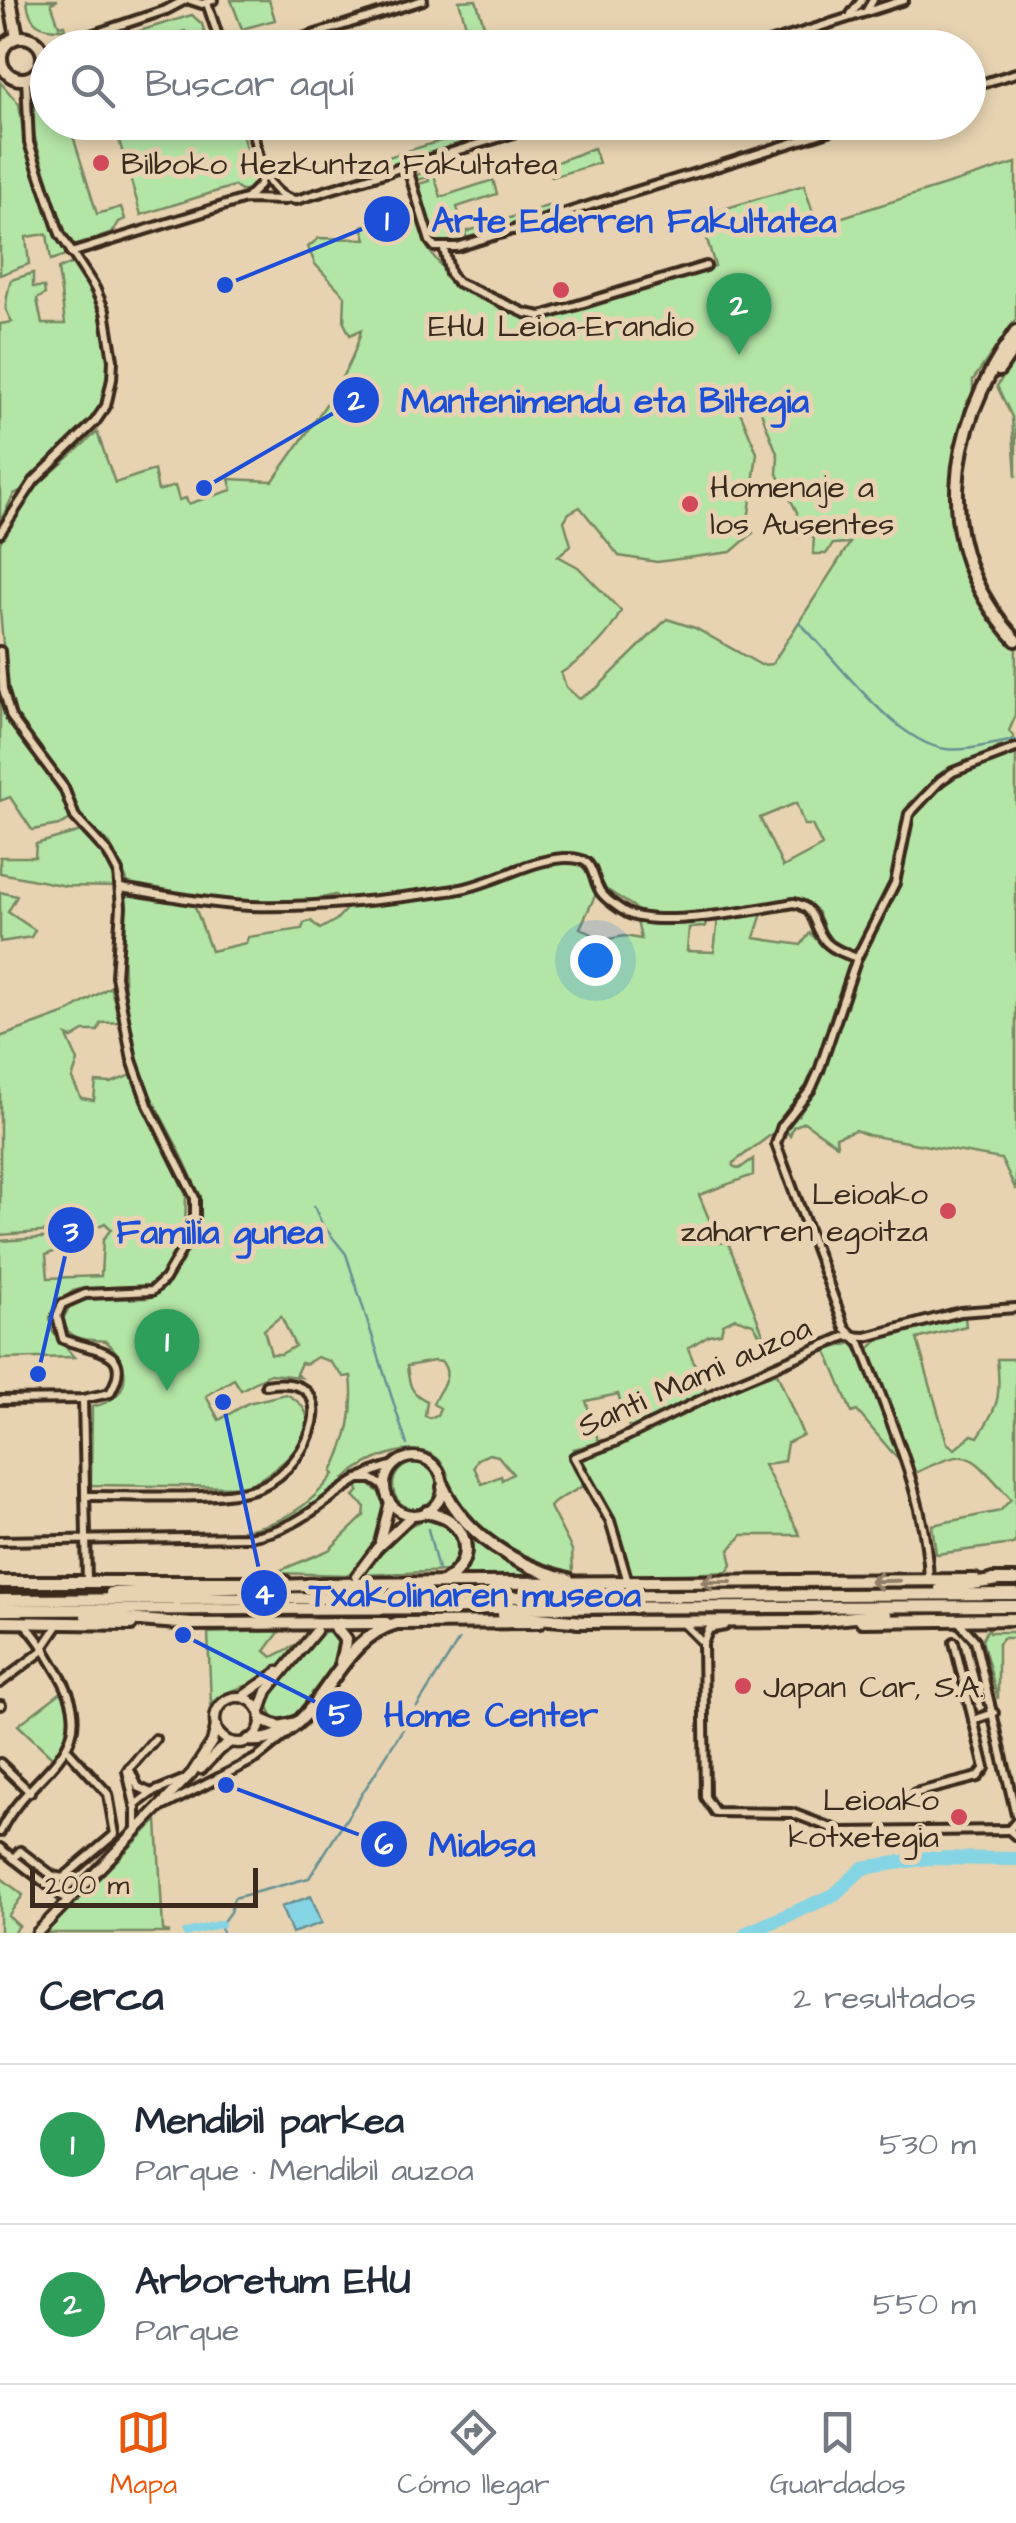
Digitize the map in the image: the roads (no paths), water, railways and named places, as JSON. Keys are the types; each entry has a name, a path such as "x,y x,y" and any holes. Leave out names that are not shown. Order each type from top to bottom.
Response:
{"main road":[{"path":"10,0 17,37"},
{"path":"30,38 17,37 3,48 2,66 15,78 30,75"},
{"path":"1016,332 989,372 974,404 963,437 957,497 974,576 1000,622 1016,640"},
{"path":"1016,345 980,405 970,436 963,498 973,556 988,591 1016,631"},
{"path":"443,1486 462,1521 485,1541 533,1568 584,1583"},
{"path":"427,1512 448,1519 459,1530 466,1551 462,1568 442,1583"},
{"path":"904,1595 998,1580"},
{"path":"0,1582 1016,1580"},
{"path":"21,1600 78,1594 330,1584"},
{"path":"0,1600 1016,1594"},
{"path":"0,1610 1016,1606"},
{"path":"813,1621 940,1608"},
{"path":"0,1610 192,1624"},
{"path":"388,1610 546,1616 584,1622"},
{"path":"0,1622 57,1627 1016,1619"},
{"path":"332,1623 346,1640 338,1667"},
{"path":"249,1740 268,1740 289,1732 338,1667 374,1631 397,1623"},
{"path":"261,1716 279,1727 301,1720"}],"street":[{"path":"105,30 187,0 198,4 210,2 217,30"},
{"path":"329,30 423,0"},
{"path":"850,15 862,0"},
{"path":"866,12 872,0"},
{"path":"806,30 904,0"},
{"path":"986,82 1016,73"},
{"path":"0,534 25,492 95,422 109,396 112,360 105,311 51,213 28,142 26,78"},
{"path":"255,140 274,192 291,200"},
{"path":"71,253 245,199 291,200 492,140"},
{"path":"444,249 800,140"},
{"path":"407,166 430,240 444,249 450,274 457,282 525,314 540,316 706,266"},
{"path":"245,199 259,186 264,170"},
{"path":"0,650 2,689 10,717 64,788 78,821 108,853 122,888 116,976 132,1060 148,1106 195,1198 195,1220 184,1246 166,1279 152,1291 85,1294 62,1304 57,1316 62,1339 104,1350 118,1365 119,1377 110,1394 83,1399 0,1400"},
{"path":"122,888 207,902 316,906 456,890 486,884 505,872 538,862 567,858 584,860 592,867 600,892 629,914 712,917 804,905 823,939 857,958 894,883 910,814 940,780 1016,748"},
{"name":"Santi Mami auzoa","path":"857,958 811,1089 778,1134 776,1144 845,1328 861,1344 912,1480 924,1520 929,1581"},
{"path":"108,984 116,976"},
{"name":"Santi Mami auzoa","path":"628,1583 610,1521 574,1457 852,1335 866,1337 960,1312 1016,1308"},
{"path":"85,1496 226,1494 266,1485 306,1448 313,1433 314,1407 306,1391 286,1381 266,1385"},
{"path":"83,1399 87,1581"},
{"path":"0,1541 274,1534 374,1470 412,1458 430,1462 442,1477 438,1501 427,1512 404,1513 390,1502"},
{"path":"385,1488 394,1465"},
{"path":"357,1480 372,1479 385,1488 390,1502 378,1548"},
{"path":"356,1576 412,1515"},
{"path":"975,1640 978,1628 988,1619"},
{"path":"953,1620 968,1629 975,1640 1016,1819 1009,1830"},
{"path":"677,1621 691,1628 703,1643"},
{"path":"776,1621 712,1627 703,1643 705,1797 715,1812 792,1813 842,1832 1009,1830 1016,1836"},
{"path":"0,1832 66,1748 74,1728 75,1709 44,1648 28,1627"},
{"path":"0,1682 44,1648 57,1627"},
{"path":"36,1933 219,1750 232,1742 249,1740 259,1730 267,1691 316,1631"},
{"path":"915,1793 978,1777 984,1772 954,1642"},
{"path":"162,1807 192,1773 212,1742 220,1706 271,1678 300,1652"},
{"path":"242,1697 251,1700 261,1716"},
{"path":"973,1720 994,1713"},
{"path":"216,1726 232,1742"},
{"path":"162,1807 257,1758 289,1732"},
{"path":"136,1832 136,1807 126,1776 129,1766 155,1739"},
{"path":"14,1859 20,1851 53,1876 63,1878 115,1834 108,1794 66,1748"},
{"path":"0,1763 30,1792"},
{"path":"129,1766 138,1787 151,1793"},
{"path":"136,1807 151,1793 192,1773"},
{"path":"136,1807 148,1820"},
{"path":"0,1810 8,1817"},
{"path":"0,1848 67,1900"}],"water":[{"path":"311,1896 322,1923 292,1933 281,1907"}],"waterway":[{"path":"799,622 887,716 927,743 954,750 1016,740"},
{"path":"314,1206 322,1224 346,1254 407,1445"},
{"path":"428,1529 438,1570"},
{"path":"222,1933 221,1924 234,1898 309,1878 459,1640"},
{"path":"747,1933 834,1895 863,1868 927,1858 1016,1859"},
{"path":"186,1933 221,1924"}],"place":[{"name":"Bilboko Hezkuntza Fakultatea","path":"101,163"},
{"name":"Arte Ederren Fakultatea","path":"225,285"},
{"name":"EHU Leioa-Erandio","path":"561,290"},
{"name":"Arboretum EHU","path":"739,355"},
{"name":"Mantenimendu eta Biltegia","path":"204,488"},
{"name":"Homenaje a los Ausentes","path":"690,504"},
{"name":"Leioako zaharren egoitza","path":"948,1211"},
{"name":"Familia gunea","path":"38,1374"},
{"name":"Mendibil parkea","path":"167,1391"},
{"name":"Txakolinaren museoa","path":"223,1402"},
{"name":"Home Center","path":"183,1635"},
{"name":"Japan Car, S.A.","path":"743,1686"},
{"name":"Miabsa","path":"226,1785"},
{"name":"Leioako kotxetegia","path":"959,1817"}]}
